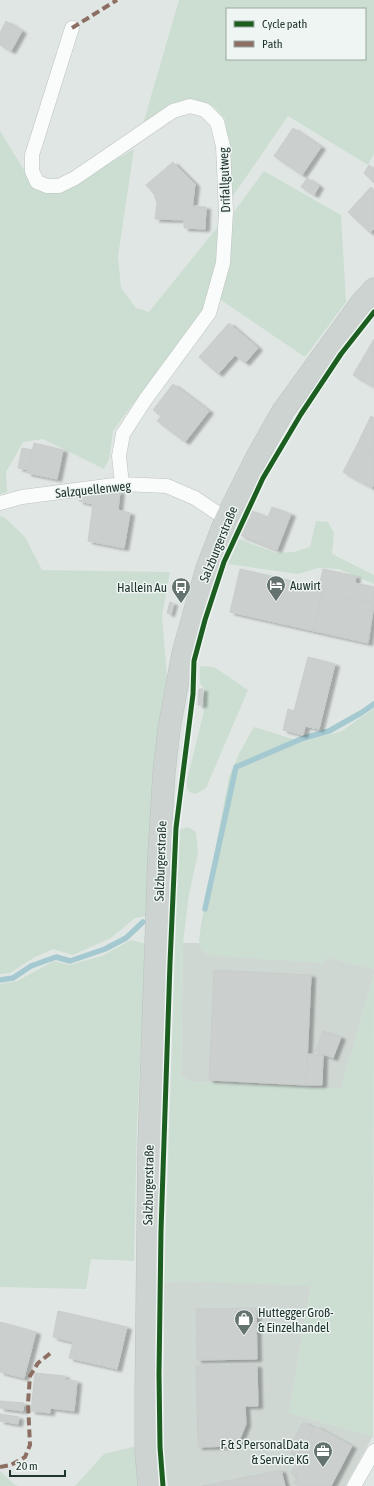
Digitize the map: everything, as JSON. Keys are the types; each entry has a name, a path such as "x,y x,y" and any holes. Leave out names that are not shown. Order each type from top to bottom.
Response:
{"main road":[{"name":"Salzburgerstraße","path":"149,1486 146,1450 148,1144 164,772 169,729 183,653 206,571 226,518 258,455 283,411 370,300"}],"street":[{"name":"Drifallgutweg","path":"72,28 32,155 32,171 37,182 47,186 59,186 75,178 173,111 190,106 205,110 217,122 223,146 226,212 223,263 208,313 145,400 123,434 119,456 122,484"},
{"name":"Salzquellenweg","path":"0,503 22,497 122,484 168,486 195,498 226,518"},
{"path":"354,1486 374,1451"}],"shaded area":[{"path":"183,943 199,943 202,950 207,954 325,963 326,957 374,969 374,974 341,1089 190,1082 181,1075"},
{"path":"180,1281 311,1285 289,1413 373,1436 345,1486 168,1486 163,1444 164,1282"}],"green space":[{"path":"179,0 374,0 374,154 368,165 288,116 233,196 225,119 213,106 188,99 170,104 143,124"},
{"path":"0,131 32,183 62,191 134,149 118,256 121,288 136,308 149,312 220,224 220,245 204,309 193,329 113,431 109,459 104,469 43,439 23,442 6,472 7,492 0,494"},
{"path":"264,171 341,215 346,302 305,357 218,298 230,242 234,212"},
{"path":"0,516 4,517 25,537 42,570 170,572 162,616 167,677 155,774 147,916 135,918 111,938 73,955 53,949 35,957 10,973 0,974"},
{"path":"316,521 328,522 334,533 332,554 374,575 374,584 339,569 318,568 298,574 228,564 239,539 276,553 294,552 310,547"},
{"path":"200,666 214,667 248,690 206,788 196,794 189,792 187,780 204,711 204,689 200,683"},
{"path":"374,708 374,969 326,957 325,963 215,956 204,952 201,949 199,941 201,925 229,777 240,752 254,727 303,742 342,731"},
{"path":"188,827 196,832 198,853 189,894 183,943 181,1075 190,1082 341,1089 374,974 373,1436 289,1413 311,1286 180,1281 164,1282 179,830"},
{"path":"131,940 146,944 137,1124 134,1261 91,1259 86,1289 0,1287 0,984 17,981 54,961 69,965 102,956"},
{"path":"137,1446 140,1486 75,1486 104,1454"},
{"path":"0,1471 15,1485 18,1486 0,1486"}],"building":[{"path":"6,21 22,31 11,51 0,45 0,33"},
{"path":"293,128 321,147 302,175 274,156"},
{"path":"173,162 195,184 192,210 189,210 188,220 155,219 157,203 154,194 146,185"},
{"path":"369,165 374,169 374,183 364,173"},
{"path":"307,178 319,186 314,195 301,187"},
{"path":"371,187 374,190 374,229 370,233 348,212"},
{"path":"193,206 206,207 205,229 184,228 184,220 188,220 189,210 192,210"},
{"path":"229,323 258,348 245,363 235,355 218,374 199,357"},
{"path":"374,339 374,387 353,375"},
{"path":"173,384 209,411 185,442 157,421 161,416 153,410"},
{"path":"371,416 374,418 374,454 357,445"},
{"path":"34,443 63,450 57,479 27,473"},
{"path":"357,445 374,454 374,483 372,488 343,472"},
{"path":"22,448 32,450 28,470 18,468"},
{"path":"120,491 118,510 130,513 124,548 88,541 93,504 79,501 80,493"},
{"path":"272,507 291,514 277,550 240,535 249,510 268,517"},
{"name":"Auwirt","path":"240,569 323,588 314,631 230,612"},
{"path":"323,569 356,576 355,583 374,587 374,604 322,593 323,588 319,587"},
{"path":"322,593 374,604 368,643 314,631"},
{"path":"170,602 173,603 170,614 167,613"},
{"path":"308,657 335,664 319,729 305,726 307,719 293,715"},
{"path":"199,689 203,689 202,705 198,705"},
{"path":"288,709 294,711 293,715 307,719 303,735 283,730"},
{"path":"214,970 311,975 306,1085 209,1080"},
{"path":"323,1031 341,1037 333,1058 315,1051"},
{"path":"307,1054 323,1055 322,1085 306,1085"},
{"path":"256,1308 257,1359 197,1360 196,1309"},
{"path":"58,1311 127,1327 117,1369 69,1358 73,1342 53,1337"},
{"path":"0,1322 36,1332 24,1378 0,1372"},
{"path":"257,1365 258,1406 245,1406 246,1424 237,1446 198,1447 196,1366"},
{"path":"35,1373 65,1376 65,1380 77,1381 74,1411 50,1408 50,1413 31,1411"},
{"path":"0,1401 24,1403 23,1411 0,1408"},
{"path":"0,1414 19,1417 18,1424 0,1421"},
{"path":"303,1422 314,1428 299,1456 288,1450"},
{"path":"315,1426 352,1446 331,1486 299,1486 294,1483 298,1477 291,1473"},
{"path":"281,1470 285,1486 202,1486"}],"waterway":[{"path":"205,909 236,767 301,739 329,731 374,704"},
{"path":"0,980 13,978 31,966 56,957 70,961 105,949 126,938 143,922"}],"marked path":[{"path":"72,28 117,0"},
{"path":"0,1467 11,1465 25,1457 30,1445 28,1403 30,1376 38,1363 52,1352"}],"cycle path":[{"path":"163,1486 160,1447 159,1374 161,1231 170,963 176,828 193,694 194,661 205,620 224,562 263,478 301,414 341,354 374,312"}],"place":[{"name":"Auwirt","path":"276,602"},
{"name":"Hallein Au","path":"181,604"},
{"name":"Huttegger Groß- & Einzelhandel","path":"244,1336"},
{"name":"F & S PersonalData & Service KG","path":"323,1468"}]}
